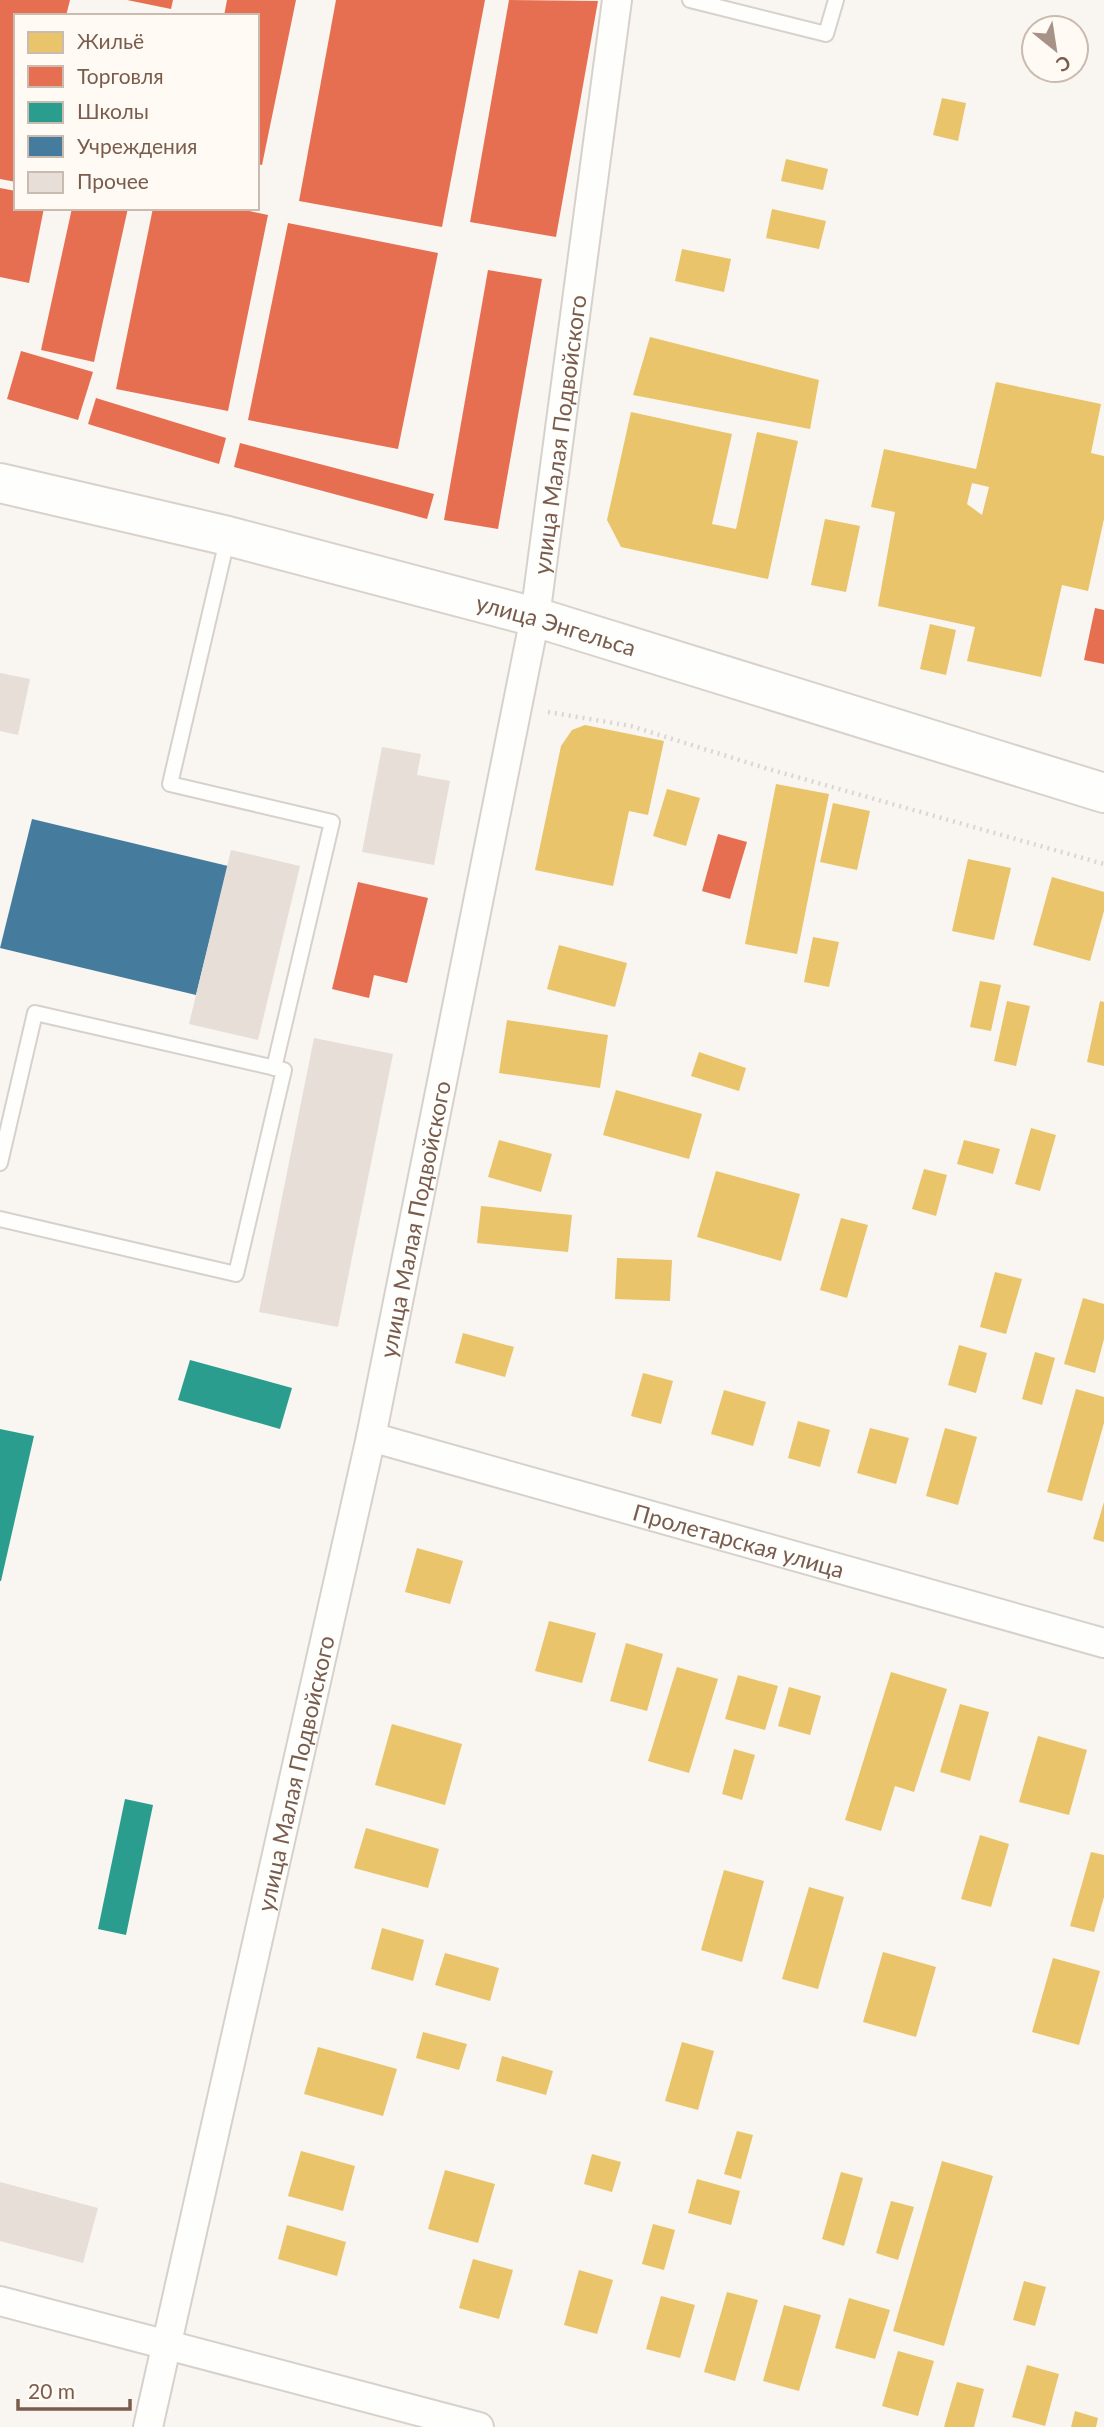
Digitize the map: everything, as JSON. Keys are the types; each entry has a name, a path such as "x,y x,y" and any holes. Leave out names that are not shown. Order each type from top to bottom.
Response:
{"main road":[{"name":"улица Энгельса","path":"0,483 228,536 535,617 1104,793"}],"street":[{"name":"улица Малая Подвойского","path":"149,2427 165,2344 371,1437 535,617 617,0"},
{"name":"Пролетарская улица","path":"371,1437 1104,1643"},
{"path":"0,2301 479,2427"}],"lane":[{"path":"691,0 826,34 836,0"},
{"path":"228,536 170,784 332,822 274,1068"},
{"path":"0,1163 35,1013 284,1070 236,1274 0,1219"}],"path":[{"path":"517,707 632,726 765,768 1104,864"}],"building: Жильё":[{"path":"942,98 966,103 958,141 933,135"},
{"path":"786,159 828,169 823,190 781,181"},
{"path":"772,209 826,221 819,249 766,238"},
{"path":"682,249 731,259 724,292 675,281"},
{"path":"650,337 819,380 810,429 633,395"},
{"path":"996,382 1101,404 1091,453 1104,456 1104,519 1088,591 1062,585 1041,677 967,661 975,627 878,606 895,512 871,507 884,449 976,469","holes":["972,483 989,487 982,515 967,504"]},
{"path":"631,412 732,434 712,524 736,529 757,432 798,441 768,579 621,547 607,520"},
{"path":"825,519 860,526 846,592 811,585"},
{"path":"930,624 956,630 946,675 920,669"},
{"path":"585,725 664,741 648,815 629,811 613,886 535,870 561,746 572,730"},
{"path":"776,784 829,794 797,954 745,944"},
{"path":"667,789 700,798 686,846 653,836"},
{"path":"833,803 870,811 857,870 820,862"},
{"path":"968,859 1011,868 994,940 952,931"},
{"path":"1052,877 1104,892 1104,911 1090,961 1033,945"},
{"path":"813,937 839,942 829,987 804,982"},
{"path":"559,945 627,963 615,1007 547,989"},
{"path":"980,981 1001,985 991,1031 970,1027"},
{"path":"1007,1001 1030,1006 1016,1066 994,1061"},
{"path":"1100,1001 1104,1002 1104,1066 1087,1062"},
{"path":"507,1020 608,1035 600,1088 499,1073"},
{"path":"699,1052 746,1068 739,1091 691,1076"},
{"path":"616,1090 702,1114 689,1159 603,1135"},
{"path":"1031,1128 1056,1135 1040,1191 1015,1184"},
{"path":"499,1140 552,1154 541,1192 488,1177"},
{"path":"964,1140 1000,1149 993,1174 957,1164"},
{"path":"924,1169 947,1175 936,1216 912,1209"},
{"path":"716,1171 800,1194 781,1261 697,1237"},
{"path":"481,1206 572,1215 568,1252 477,1243"},
{"path":"841,1218 868,1225 847,1298 820,1290"},
{"path":"617,1258 672,1260 670,1301 615,1299"},
{"path":"995,1272 1022,1279 1006,1334 980,1327"},
{"path":"1083,1298 1104,1304 1104,1339 1095,1373 1064,1364"},
{"path":"463,1333 514,1347 505,1377 455,1363"},
{"path":"959,1345 987,1353 976,1393 948,1385"},
{"path":"1035,1352 1055,1358 1042,1405 1022,1399"},
{"path":"643,1373 673,1381 661,1424 631,1416"},
{"path":"1076,1389 1104,1397 1104,1423 1082,1501 1047,1492"},
{"path":"724,1390 766,1402 753,1446 711,1434"},
{"path":"798,1421 830,1430 820,1467 788,1458"},
{"path":"870,1428 909,1438 896,1484 857,1473"},
{"path":"945,1428 977,1437 958,1505 926,1496"},
{"path":"1104,1502 1104,1542 1093,1539"},
{"path":"417,1548 463,1561 450,1604 405,1592"},
{"path":"549,1621 596,1633 582,1683 535,1671"},
{"path":"626,1643 663,1654 647,1711 610,1701"},
{"path":"677,1667 718,1679 689,1773 648,1761"},
{"path":"891,1672 947,1689 914,1792 895,1786 881,1831 845,1820"},
{"path":"738,1675 778,1686 765,1730 725,1719"},
{"path":"789,1687 821,1696 810,1735 778,1726"},
{"path":"960,1704 989,1712 970,1781 940,1772"},
{"path":"392,1724 462,1744 445,1805 375,1785"},
{"path":"1038,1736 1087,1750 1069,1815 1019,1802"},
{"path":"734,1749 755,1755 742,1800 722,1794"},
{"path":"366,1828 439,1849 428,1888 354,1868"},
{"path":"980,1835 1009,1844 991,1907 961,1899"},
{"path":"1091,1852 1104,1855 1104,1897 1094,1932 1070,1926"},
{"path":"724,1870 764,1881 742,1962 701,1950"},
{"path":"809,1887 844,1897 818,1989 782,1979"},
{"path":"382,1928 424,1940 413,1981 371,1969"},
{"path":"883,1952 936,1967 916,2037 863,2022"},
{"path":"445,1953 499,1968 490,2001 435,1985"},
{"path":"1053,1958 1100,1971 1079,2045 1032,2032"},
{"path":"423,2032 467,2044 459,2070 416,2058"},
{"path":"682,2042 714,2051 698,2110 665,2101"},
{"path":"318,2047 397,2069 383,2116 304,2094"},
{"path":"502,2056 553,2071 546,2095 496,2081"},
{"path":"737,2131 753,2135 741,2179 724,2174"},
{"path":"301,2151 355,2166 343,2211 288,2196"},
{"path":"592,2154 621,2162 612,2192 584,2184"},
{"path":"942,2161 993,2176 944,2346 893,2331"},
{"path":"445,2170 495,2184 478,2243 428,2229"},
{"path":"841,2172 863,2178 844,2246 822,2239"},
{"path":"697,2179 740,2191 731,2225 688,2213"},
{"path":"891,2201 914,2207 898,2260 876,2253"},
{"path":"653,2224 675,2230 664,2270 642,2264"},
{"path":"287,2225 346,2242 337,2276 278,2259"},
{"path":"473,2259 513,2270 499,2319 459,2308"},
{"path":"579,2270 613,2280 597,2334 564,2325"},
{"path":"1024,2281 1046,2287 1035,2326 1013,2320"},
{"path":"727,2292 758,2300 735,2381 704,2372"},
{"path":"661,2296 695,2305 680,2358 646,2349"},
{"path":"849,2298 890,2310 875,2359 835,2348"},
{"path":"784,2305 821,2315 799,2391 763,2381"},
{"path":"898,2351 934,2361 918,2416 882,2406"},
{"path":"1027,2365 1059,2374 1045,2426 1012,2417"},
{"path":"957,2382 984,2389 974,2427 944,2427"},
{"path":"1075,2411 1098,2418 1096,2427 1071,2427"}],"building: Торговля":[{"path":"0,0 70,0 66,14 14,14 14,182 0,179"},
{"path":"127,0 173,0 171,9"},
{"path":"227,0 296,0 262,165 259,164 259,14 224,14"},
{"path":"336,0 485,0 442,227 299,201"},
{"path":"509,0 598,1 556,237 470,222"},
{"path":"0,188 14,191 14,210 44,210 29,283 0,277"},
{"path":"72,210 128,210 94,362 41,350"},
{"path":"153,210 245,210 268,215 228,411 116,389"},
{"path":"288,223 438,253 398,449 248,420"},
{"path":"488,270 542,279 498,529 444,520"},
{"path":"21,351 93,372 78,420 7,399"},
{"path":"96,398 226,438 219,464 88,424"},
{"path":"240,443 434,494 427,519 234,467"},
{"path":"1095,608 1104,610 1104,664 1084,660"},
{"path":"718,834 747,842 730,899 702,891"},
{"path":"358,882 428,898 407,983 374,975 369,998 332,989"}],"building: Школы":[{"path":"190,1360 292,1388 280,1429 178,1400"},
{"path":"0,1429 34,1436 1,1581 0,1581"},
{"path":"125,1799 153,1805 126,1935 98,1929"}],"building: Учреждения":[{"path":"32,819 228,866 196,995 0,948"}],"building: Прочее":[{"path":"0,673 30,679 18,735 0,731"},
{"path":"382,747 421,754 417,775 450,781 434,865 362,852"},
{"path":"231,850 300,866 258,1040 189,1024"},
{"path":"314,1038 393,1054 338,1327 259,1312"},
{"path":"0,2182 98,2208 83,2263 0,2241"}]}
